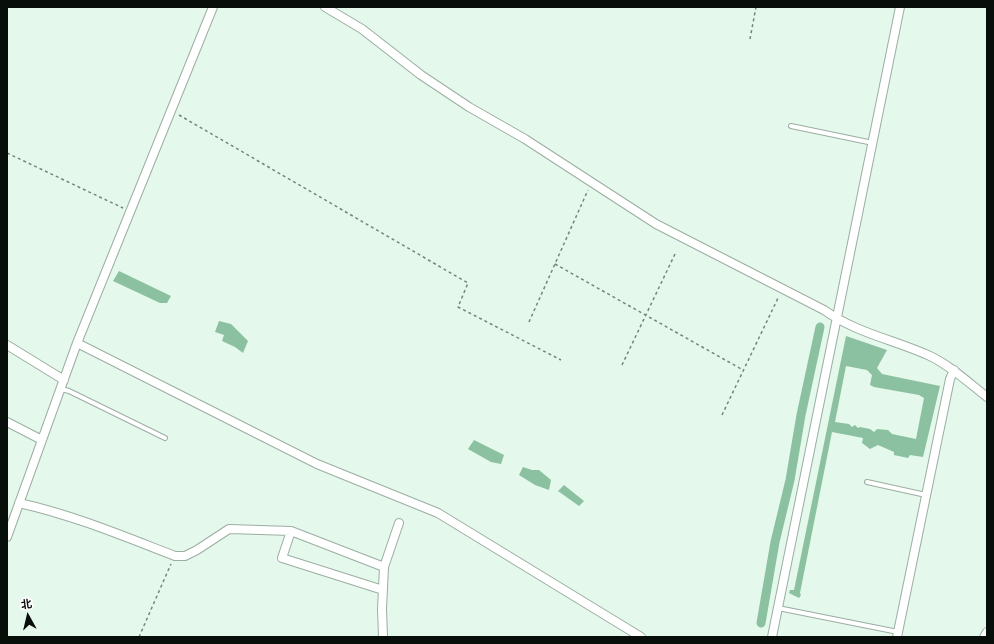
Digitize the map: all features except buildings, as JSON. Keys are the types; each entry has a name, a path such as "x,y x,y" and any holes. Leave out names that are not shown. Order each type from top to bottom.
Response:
{"street":[{"path":"325,7 362,29 421,75 469,107 525,139 656,224 824,310 837,319 886,340 932,357 954,370 987,398"},
{"path":"772,637 900,7"},
{"path":"7,537 77,343 210,8"},
{"path":"77,343 317,464 438,513 641,637"},
{"path":"7,345 64,380"},
{"path":"898,634 950,379 954,370"},
{"path":"7,422 42,440"},
{"path":"19,503 50,510 100,527 175,556 185,556 229,529 291,531 384,567"},
{"path":"383,637 384,567 399,523"},
{"path":"291,531 282,558 383,590"},
{"path":"984,637 987,632"}],"lane":[{"path":"791,126 873,143"},
{"path":"60,388 165,438"},
{"path":"867,482 926,495"},
{"path":"778,608 898,634"}],"path":[{"path":"750,39 756,7"},
{"path":"170,111 468,283 458,307 561,360"},
{"path":"7,153 130,212"},
{"path":"529,322 592,182"},
{"path":"622,365 647,316 675,254"},
{"path":"555,264 743,370"},
{"path":"722,415 782,288"},
{"path":"139,637 175,556"}],"shaded area":[{"path":"119,271 171,296 167,303 160,303 113,281"},
{"path":"219,321 231,324 248,341 243,353 235,347 222,341 224,335 215,332"},
{"path":"846,336 887,350 877,368 882,374 940,386 923,457 910,455 908,458 894,455 894,452 878,445 870,449 862,443 863,438 832,432 800,593 801,595 799,598 789,593 790,590 794,590","holes":["846,366 867,370 872,375 870,385 874,387 919,395 924,398 916,439 892,434 888,430 877,429 874,432 870,429 858,428 855,425 852,427 849,424 835,422"]},
{"path":"474,440 504,455 501,464 491,462 468,449"},
{"path":"523,467 532,470 539,470 551,480 549,490 535,485 519,475"},
{"path":"564,485 584,501 579,506 558,491"}],"waterway":[{"path":"761,623 775,542 790,480 801,415 820,327"}]}
